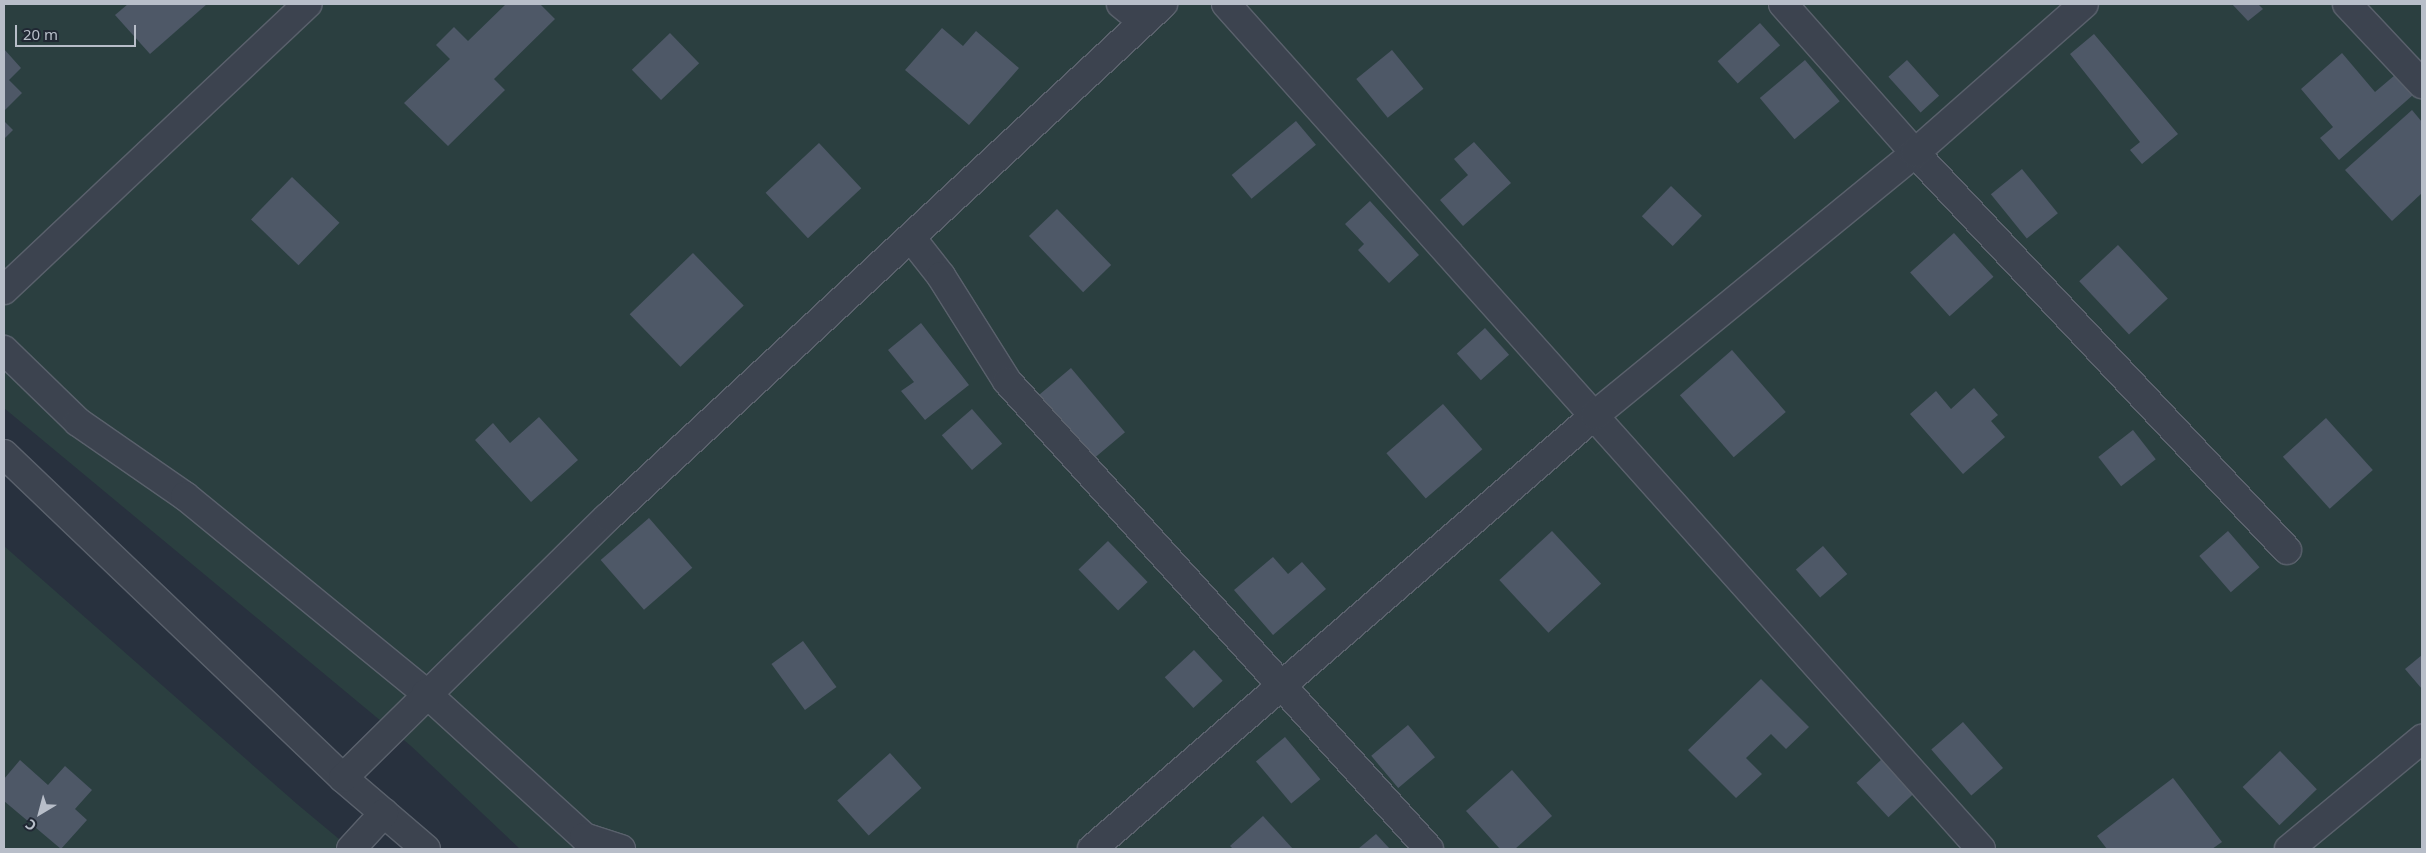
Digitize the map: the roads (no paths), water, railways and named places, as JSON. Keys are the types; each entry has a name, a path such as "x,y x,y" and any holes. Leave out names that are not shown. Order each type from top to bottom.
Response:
{"street":[{"path":"4,290 308,4"},
{"path":"1121,4 1142,21"},
{"path":"343,778 426,693 608,517 912,239 1142,21 1163,4"},
{"path":"1226,4 1981,849"},
{"path":"1783,4 1915,152 2287,550"},
{"path":"1092,849 1285,686 1595,415 1915,152 2084,4"},
{"path":"2347,4 2422,84"},
{"path":"912,239 942,276 1007,381 1285,686 1429,849"},
{"path":"4,350 78,422 186,496 426,693 584,837 621,849"},
{"path":"4,454 343,778 426,849"},
{"path":"2289,849 2422,739"},
{"path":"351,849 384,813"}]}
